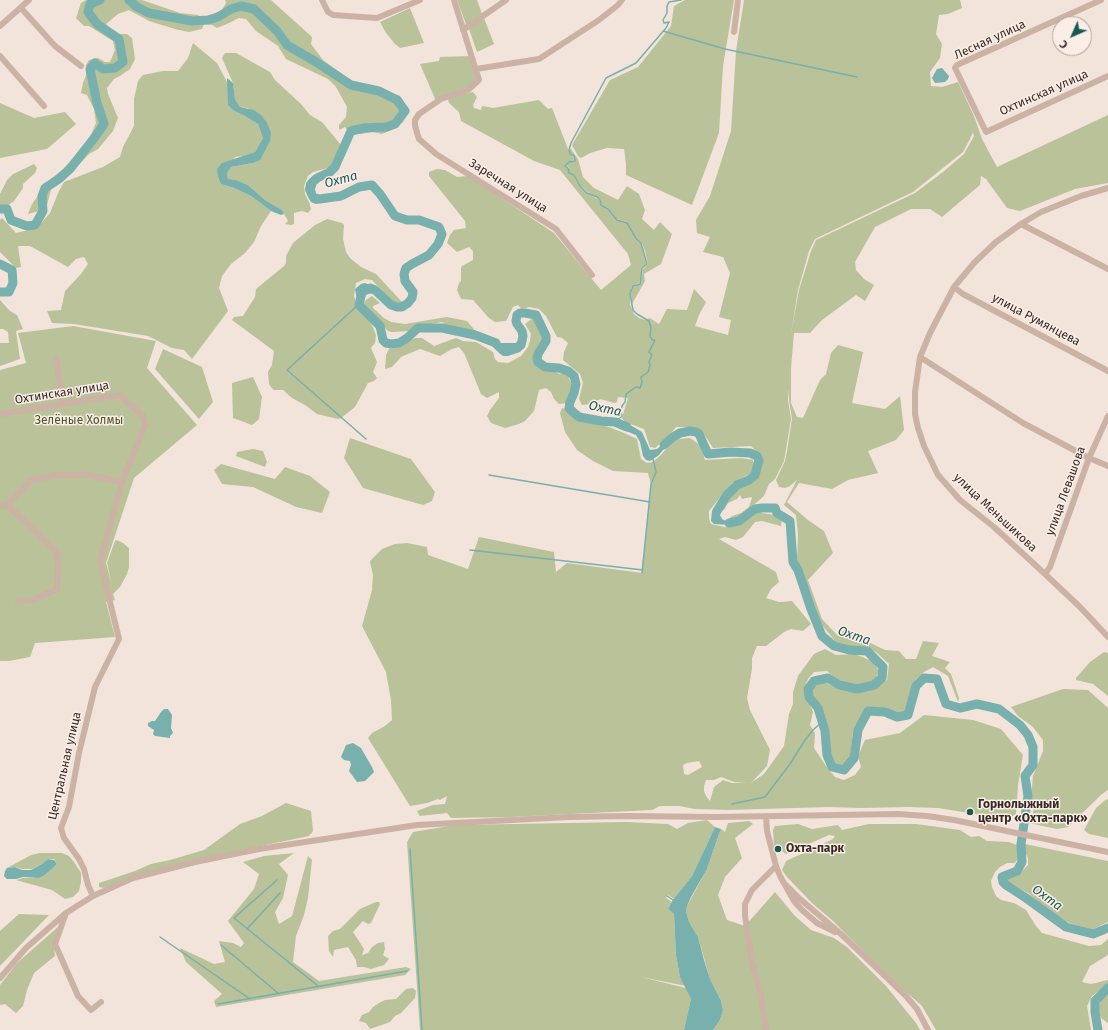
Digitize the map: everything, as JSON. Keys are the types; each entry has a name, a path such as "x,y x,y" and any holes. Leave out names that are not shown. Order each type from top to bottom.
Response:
{"street":[{"path":"0,26 29,0"},
{"path":"322,0 328,12 333,14 377,18 420,0"},
{"path":"454,0 476,68 539,59 599,20 622,0"},
{"path":"463,30 506,0"},
{"path":"734,32 738,0"},
{"name":"Лесная улица","path":"988,130 986,132 954,68 957,65 1101,0"},
{"path":"21,8 55,46 81,66"},
{"path":"0,56 44,106"},
{"name":"Заречная улица","path":"476,68 480,80 468,90 442,99 419,114 415,120 416,133 419,139 436,154 556,229 592,275"},
{"name":"Охтинская улица","path":"988,130 1108,76"},
{"name":"улица Меньшикова","path":"1108,188 1081,196 1041,212 996,242 979,258 954,287 933,327 920,357 915,392 915,414 924,446 938,475 960,500 994,527 1045,574 1079,606 1108,637"},
{"path":"1021,224 1108,270"},
{"name":"улица Румянцева","path":"954,287 963,294 1108,371"},
{"path":"920,357 1023,423 1089,458 1108,466"},
{"path":"56,359 63,404"},
{"name":"Охтинская улица","path":"0,414 120,395 143,416 145,425 122,482"},
{"name":"улица Левашова","path":"1045,574 1050,567 1089,458 1108,416"},
{"path":"0,506 7,505 31,480 55,475 89,475 122,482"},
{"name":"Центральная улица","path":"93,896 88,885 84,869 79,859 64,838 61,828 69,807 79,752 95,687 119,639 100,561 122,482"},
{"path":"7,505 58,554 57,588 33,600 18,601"},
{"path":"0,978 26,948 66,913 93,896 133,878 195,862 259,849 404,826 456,822 627,816 898,814 954,820 1108,852"},
{"path":"766,816 767,831 776,866 794,901 802,910 824,927 841,934 906,996 917,1009 928,1030"},
{"path":"766,1030 760,991 752,962 745,916 745,904 752,890 776,866"},
{"path":"66,913 55,944 78,996 91,1010 101,1002"}],"green space":[{"path":"86,0 142,0 180,13 198,15 202,21 206,17 222,10 226,3 225,0 271,0 312,37 311,44 323,60 352,81 380,88 400,96 406,105 407,114 403,122 392,130 382,134 372,132 361,134 348,131 345,127 339,130 339,125 346,117 347,107 336,87 328,79 286,59 278,46 256,31 246,19 239,18 217,28 212,25 204,24 202,29 189,32 149,21 129,10 118,14 106,24 111,30 119,34 127,34 132,38 135,59 130,69 114,79 107,88 118,118 113,131 98,149 89,154 67,177 51,190 46,209 28,214 42,186 63,169 73,158 90,137 96,123 94,109 87,95 81,93 86,75 86,65 89,60 98,58 105,62 110,62 115,50 113,41 89,26 84,26 76,18 81,3"},
{"path":"457,0 477,0 482,14 466,24"},
{"path":"685,0 734,0 723,66 719,133 692,205 626,175 624,149 607,148 590,153 581,158 578,156 572,145 610,80 638,67 671,26 674,6"},
{"path":"744,0 960,0 962,8 948,14 939,15 936,34 942,44 940,58 930,72 931,86 942,87 958,82 974,116 982,139 997,167 1108,115 1108,183 1075,189 1020,211 1007,208 986,179 981,176 980,185 942,217 930,209 911,209 875,227 855,262 856,270 864,279 874,285 865,301 856,295 822,320 810,333 794,333 791,368 791,403 797,417 803,418 820,380 826,374 831,353 838,345 863,352 852,403 885,409 900,396 904,430 896,440 868,451 878,473 848,480 832,489 799,483 787,502 808,520 824,531 833,553 808,580 822,619 838,636 844,630 885,650 899,651 906,659 916,659 923,641 939,643 932,656 950,662 945,668 951,674 959,698 958,702 948,676 933,667 924,672 915,680 905,712 898,714 886,709 874,707 864,710 853,732 850,757 842,767 835,764 830,755 829,730 819,706 812,696 812,689 825,682 839,690 858,693 875,688 887,680 889,664 876,652 861,647 848,648 836,642 821,624 814,608 797,561 798,534 796,515 784,505 797,480 785,488 779,487 776,480 785,461 792,419 789,389 788,400 791,419 784,461 775,479 769,484 764,496 737,519 732,520 730,517 741,513 749,507 752,498 742,499 740,495 737,499 728,503 724,510 722,510 725,502 739,488 747,485 757,476 763,461 759,454 751,446 713,448 700,430 691,427 676,427 667,438 655,448 650,447 644,429 625,422 622,418 628,398 618,397 617,402 615,403 600,399 593,404 582,405 579,399 583,383 580,374 563,360 564,352 568,343 562,338 557,337 546,316 539,309 529,307 522,309 518,305 513,307 506,321 495,322 489,318 473,300 461,299 457,290 461,281 461,268 473,260 473,251 469,247 457,252 447,243 454,230 466,228 465,221 429,176 429,172 437,169 445,170 457,177 468,176 554,233 601,290 631,265 628,254 560,170 534,161 461,121 459,112 449,103 448,99 449,97 473,92 477,97 473,105 474,108 481,110 482,106 493,108 539,100 548,109 552,108 570,154 573,157 574,160 565,166 568,168 569,174 573,175 580,186 587,193 599,200 601,205 617,220 627,223 636,238 641,243 647,263 642,268 639,283 632,286 630,304 634,314 645,320 650,318 659,324 667,309 687,310 694,289 706,302 695,326 728,335 731,320 719,317 730,273 723,257 703,252 710,237 697,233 696,220 710,196 731,131 736,51","holes":["973,132 974,136 964,154 915,193 816,240 799,290 791,334 798,290 809,251 815,239 913,192 963,152"]},
{"path":"410,8 424,43 400,48 386,33 380,22"},
{"path":"484,18 494,44 477,52 469,29"},
{"path":"193,43 217,63 228,84 228,105 234,111 258,124 263,138 255,152 244,156 235,157 221,184 251,196 271,211 261,226 254,242 245,253 231,264 222,276 219,288 228,311 192,359 184,350 172,348 148,336 74,324 52,323 47,311 61,310 65,291 88,264 84,257 76,259 68,267 30,246 18,246 21,267 16,268 0,252 0,220 2,218 16,233 37,228 50,213 64,182 103,167 120,157 123,147 134,126 134,99 138,81 143,75 163,71 178,71 188,58"},
{"path":"225,53 236,53 270,72 275,80 301,104 310,115 322,122 341,145 340,155 328,168 313,172 308,176 304,186 305,194 311,209 308,213 302,211 294,213 294,224 285,224 288,221 282,210 265,200 248,185 236,180 228,179 227,173 231,167 253,163 270,141 248,108 240,107 235,99 233,83 222,58"},
{"path":"471,56 478,79 472,85 436,101 420,64 439,61 440,57"},
{"path":"0,103 34,118 65,112 76,124 47,149 0,158"},
{"path":"570,149 578,159 583,177 594,188 618,200 627,186 639,194 645,210 642,219 654,230 660,222 672,234 661,264 644,274 645,281 632,304 631,294 633,287 640,284 643,269 648,264 642,243 627,222 617,219 608,208 601,204 600,199 580,185 574,174 569,173 569,167 566,166 569,162 575,161 574,156 570,154"},
{"path":"34,164 37,168 35,173 23,184 23,188 14,201 7,206 0,206 0,194 7,180 13,174"},
{"path":"327,219 342,223 344,225 343,239 346,252 350,258 361,267 376,274 402,302 400,306 390,302 387,296 372,280 365,279 356,283 354,296 357,306 372,325 376,335 375,343 371,348 377,362 373,372 377,378 368,383 355,407 338,419 317,414 292,398 283,390 274,390 269,384 268,372 272,365 274,351 232,320 234,317 243,316 255,297 256,289 284,266 286,263 286,256 293,243 315,225"},
{"path":"372,296 380,303 373,306 373,308 391,322 405,324 447,317 467,321 477,333 449,326 442,322 415,327 410,331 388,331 364,303"},
{"path":"0,300 10,311 17,315 23,329 16,331 20,359 0,366 0,343 9,343 8,332 0,329"},
{"path":"533,318 540,330 542,341 533,360 535,365 544,371 554,371 567,375 572,384 572,391 567,403 559,404 554,399 551,392 546,388 539,390 534,411 525,421 519,424 505,428 491,423 487,416 499,398 499,392 487,398 481,394 464,353 459,347 440,356 420,349 401,357 392,367 385,369 386,355 389,349 396,348 415,338 422,338 434,346 456,338 463,341 476,342 493,352 495,359 498,362 508,363 521,356 528,347 531,334 525,324"},
{"name":"Зелёные Холмы","path":"73,326 156,341 147,368 197,425 134,478 106,563 112,585 107,563 115,541 117,540 123,543 129,548 129,567 127,574 120,587 113,594 115,600 106,602 115,637 35,643 30,657 0,661 0,370 26,363 18,333"},
{"path":"163,349 202,367 213,402 199,419 155,369"},
{"path":"253,377 262,397 259,419 252,425 233,418 232,383"},
{"path":"562,408 567,409 581,421 601,424 637,439 641,459 647,463 653,462 672,442 679,439 690,438 700,445 705,460 741,458 753,460 754,464 751,473 732,483 709,511 709,519 711,524 733,527 743,523 752,513 775,515 782,518 781,526 762,521 755,522 743,537 736,540 725,537 719,539 776,572 779,582 771,589 766,598 779,602 792,601 811,624 803,631 791,629 784,632 766,646 757,646 752,658 752,669 747,698 750,710 770,750 767,766 751,783 764,774 784,746 789,714 793,704 793,692 798,676 814,654 825,649 836,655 855,654 872,661 879,671 875,680 863,686 839,681 827,671 814,672 808,679 805,686 806,694 813,712 810,725 815,733 814,748 835,777 844,780 855,775 861,767 858,756 865,740 900,733 924,715 973,720 1001,729 1023,755 1018,785 1016,814 1006,820 938,808 829,807 728,810 660,806 652,810 510,817 451,818 447,813 420,816 417,811 433,805 445,804 447,796 440,800 438,799 427,803 410,806 368,738 372,733 385,726 392,720 391,700 386,672 362,626 372,590 373,575 370,561 382,549 395,544 407,543 427,547 428,555 468,569 479,537 554,552 556,572 567,563 642,573 651,484 648,473 613,471 593,461 577,450 565,432 560,413","holes":["699,761 702,767 688,775 684,774 683,765","721,777 734,782 747,783 732,783 723,780 714,787 710,801 704,791 706,780 714,780"]},
{"path":"350,438 411,459 435,492 432,501 423,505 363,488 344,458"},
{"path":"253,449 263,451 267,462 265,467 236,456 237,452"},
{"path":"221,464 275,479 285,467 310,476 330,492 322,513 296,507 253,487 222,484 214,470"},
{"path":"1104,652 1108,653 1108,696 1093,684 1076,680 1076,678 1090,662"},
{"path":"1063,689 1088,690 1108,708 1108,790 1068,827 1057,829 1029,823 1042,815 1032,819 1034,807 1030,808 1033,776 1043,751 1043,740 1033,727 1018,716 1011,707"},
{"path":"1108,799 1108,838 1089,834 1084,830 1096,808"},
{"path":"286,803 311,811 313,831 309,836 188,861 103,888 99,887 99,883 151,864 204,850 240,824 262,816"},
{"path":"707,820 715,827 692,876 674,899 668,895 666,898 672,902 668,909 674,914 676,955 680,977 686,986 641,977 686,988 691,999 684,1030 420,1030 407,842 413,832 455,825 627,822 668,824 677,829 688,823"},
{"path":"749,821 753,824 735,838 742,858 725,877 718,895 727,920 745,926 775,892 795,916 811,930 834,938 847,947 886,986 920,1030 713,1030 720,1020 723,1010 721,1001 710,979 698,937 689,922 686,911 687,906 707,869 721,829 725,832 728,823"},
{"path":"798,824 812,829 838,825 842,830 869,824 916,824 960,830 971,837 979,836 987,841 1009,842 1017,845 1020,849 1019,857 1015,863 1007,863 1000,867 995,872 991,881 996,896 1001,900 1014,903 1026,910 1042,933 1089,946 1101,945 1108,939 1108,955 1090,966 1082,982 1091,984 1108,980 1108,984 1092,996 1087,1006 1091,1030 936,1030 922,1006 888,976 833,921 812,903 782,870 786,861 833,839 835,836 829,835 786,854 774,845 773,830 775,826"},
{"path":"1025,844 1108,861 1108,922 1091,930 1067,922 1052,913 1028,893 1007,882 1008,878 1022,871 1028,865"},
{"path":"40,853 62,853 69,856 74,862 81,873 81,882 79,891 73,897 65,899 52,890 16,880 23,878 39,878 45,875 57,864 54,859 48,859 32,869 22,869 16,867 7,868 31,855"},
{"path":"294,853 279,864 288,875 283,898 275,912 279,924 292,916 308,856 312,860 308,898 304,915 296,936 293,962 319,981 406,967 411,969 405,975 216,1007 214,1001 222,994 186,962 180,948 214,964 225,962 219,941 233,943 241,947 244,943 228,921 254,889 259,874 243,862 264,856"},
{"path":"379,902 380,904 371,923 368,924 363,921 353,932 364,949 362,955 368,953 372,947 378,943 384,942 385,949 383,955 389,959 384,965 371,969 357,967 356,960 348,947 334,950 333,957 329,951 328,936 333,931 340,929 360,909"},
{"path":"19,914 49,915 0,966 0,931"},
{"path":"59,926 53,941 55,956 34,973 27,990 23,1006 16,1013 5,1004 0,1005 0,985 17,963"},
{"path":"413,988 416,991 415,998 390,1022 370,1029 366,1023 359,1021 362,1015 369,1012 379,1003 385,1000 396,999 406,989"},
{"path":"1108,991 1108,1023 1101,1018 1098,1009 1101,998"}],"water":[{"path":"942,68 949,76 948,79 945,82 935,83 932,78 937,69"},
{"path":"227,78 233,83 235,99 240,107 254,110 261,115 267,123 271,133 270,141 260,160 253,163 231,167 227,173 228,179 236,180 248,185 265,200 282,210 284,214 281,215 271,211 251,196 221,184 217,169 222,163 255,152 263,138 258,124 234,111 228,105"},
{"path":"326,174 318,180 315,189 317,197 327,198 321,203 316,204 311,202 305,190 306,183 310,178 316,175"},
{"path":"365,283 374,287 379,295 375,293 367,294 363,297 360,307 355,289 361,284"},
{"path":"523,336 526,339 525,346 520,352 508,356 503,356 486,340 489,339 501,343 517,343"},
{"path":"617,423 632,426 642,432 650,450 657,449 673,437 659,455 650,461 646,460 643,456 640,442 636,435 621,429 618,427"},
{"path":"727,495 723,502 720,515 722,519 726,521 739,521 736,524 731,525 714,524 711,521 712,511"},
{"path":"164,709 168,709 172,715 171,728 173,733 170,738 155,736 153,734 154,730 148,726 148,723 155,721"},
{"path":"353,743 361,748 374,772 365,781 357,782 349,771 351,765 350,761 344,760 341,757 346,745"},
{"path":"715,827 721,829 707,869 691,897 686,911 689,922 698,937 710,979 721,1001 723,1010 720,1020 713,1030 684,1030 691,999 680,977 676,955 674,914 668,909 673,900 692,876"},
{"path":"48,859 54,860 57,864 45,875 39,878 23,877 7,879 4,876 7,868 15,867 22,870 31,870"}],"waterway":[{"name":"Охта","path":"0,209 7,209 11,220 27,226 35,225 43,211 42,196 45,188 59,179 70,169 104,124 97,103 90,69 95,63 103,69 115,68 123,62 119,39 97,24 88,12 90,4 100,0"},
{"name":"Охта","path":"129,0 137,7 149,13 192,21 208,20 218,17 231,9 241,6 254,9 277,31 287,45 351,85 379,91 397,100 405,111 395,124 386,127 364,128 351,131 335,167 330,172 315,180"},
{"path":"615,422 622,416 621,411 625,402 626,394 636,387 640,388 642,382 641,377 648,372 650,365 649,362 652,355 649,352 655,340 652,340 650,336 651,328 649,321 633,310 630,294 633,286 640,284 642,268 647,264 641,243 636,238 627,223 617,220 608,209 601,205 600,200 597,197 587,193 580,186 574,175 569,173 568,168 565,166 569,162 575,161 574,156 570,154 569,150 571,143 606,78 636,63 666,28 669,22 664,23 663,20 667,13 667,6 669,2 681,0"},
{"path":"663,31 725,49 857,77"},
{"name":"Охта","path":"316,198 320,199 341,196 359,187 372,185 395,216 407,220 419,220 439,227 442,234 438,244 429,255 406,268 404,274 405,281 413,292 412,298 408,303 402,307 397,307 391,305 375,290 370,288 362,292 359,305 380,326 383,340 386,343 399,343 418,328 442,328 475,335 496,343"},
{"name":"Охта","path":"0,264 12,270 13,283 9,292 0,292"},
{"path":"359,304 287,370 366,439"},
{"name":"Охта","path":"519,346 521,345 523,336 522,331 516,321 517,315 520,313 536,315 546,336 546,341 538,354 538,362 545,367 559,368 568,371 574,376 576,384 569,408 579,417 615,422 627,427"},
{"name":"Охта","path":"664,445 680,433 690,431 699,434 708,454 731,452 750,453 757,456 759,460 755,475 749,480 737,485 727,495 717,511"},
{"path":"642,573 651,484 656,472 653,459"},
{"path":"489,475 650,502"},
{"name":"Охта","path":"729,523 739,521 755,509 762,508 775,508 777,513 790,521 793,562 798,570 822,636 834,646 849,650 867,651 883,667 882,678 874,685 857,689 839,685 828,678 814,681 808,689 809,697 818,708 825,731 827,755 832,767 844,770 854,758 858,730 868,711 885,712 897,717 908,715 916,686 924,678 937,679 946,704 960,708 977,704 999,709 1020,725 1028,735 1033,747 1033,765 1025,776 1028,796 1021,844 1022,862 1017,871 1002,877 1003,882 1066,927 1093,934 1108,928"},
{"path":"470,550 643,570"},
{"path":"732,804 765,797 790,764 805,740 822,722"},
{"path":"410,849 422,1030"},
{"path":"277,880 234,918 318,986"},
{"path":"247,929 280,893"},
{"path":"667,896 673,900"},
{"path":"160,937 250,999"},
{"path":"221,945 279,994"},
{"path":"218,1004 407,971"},
{"name":"Охта","path":"1098,1030 1095,1001 1108,988"}],"place":[{"name":"Горнолыжный центр «Охта-парк»","path":"970,812"},
{"name":"Охта-парк","path":"778,849"}]}
